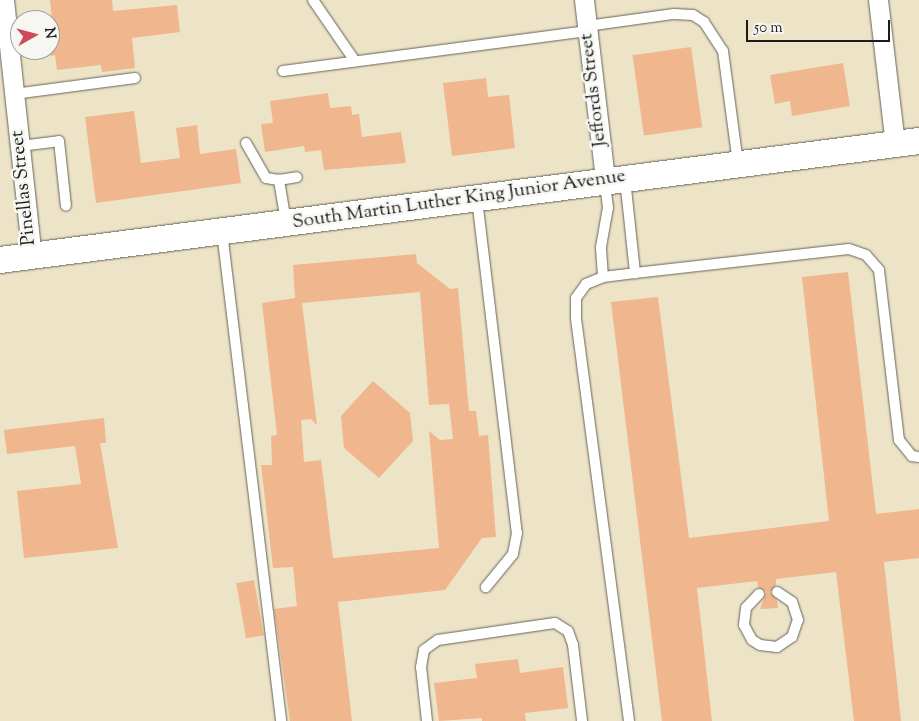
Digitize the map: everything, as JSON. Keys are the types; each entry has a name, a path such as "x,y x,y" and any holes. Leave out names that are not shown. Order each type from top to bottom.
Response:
{"street":[{"name":"Pinellas Street","path":"4,0 32,256"},
{"name":"Jeffords Street","path":"584,0 587,29 615,178"},
{"path":"878,0 907,142"},
{"name":"South Martin Luther King Junior Avenue","path":"0,260 477,198 615,178 907,142"}],"lane":[{"path":"313,0 355,61"},
{"path":"283,71 587,29 674,14 693,15 704,22 723,51 738,164"},
{"path":"14,94 135,78"},
{"path":"20,146 59,141 66,206"},
{"path":"246,142 266,178 279,180 297,177"},
{"path":"615,178 635,273"},
{"path":"603,277 601,247 615,178"},
{"path":"279,180 286,223"},
{"path":"477,198 517,533 513,554 486,587"},
{"path":"222,231 281,721"},
{"path":"628,721 576,318 576,298 586,284 603,277 849,249 866,255 879,270 899,440 912,456 919,457"},
{"path":"758,594 746,608 744,625 752,640 768,647 777,647 792,637 798,620 792,602 777,592"},
{"path":"427,721 421,667 424,650 438,640 555,623 568,631 573,645 582,721"}],"building":[{"path":"50,0 112,0 113,11 177,5 180,32 132,38 135,68 102,72 101,65 57,70 56,60 60,60 60,10 51,10"},
{"path":"691,47 702,127 644,135 633,55"},
{"path":"843,63 850,106 792,116 790,101 775,104 770,75"},
{"path":"486,78 488,97 509,95 515,148 452,156 443,83"},
{"path":"328,93 330,108 351,106 352,115 359,114 362,137 401,132 406,163 324,170 321,150 305,152 304,146 265,152 261,124 273,123 270,101"},
{"path":"134,111 141,163 180,158 176,128 197,125 200,154 236,149 241,183 96,203 85,117"},
{"path":"416,254 417,263 450,289 458,288 469,411 476,411 479,436 488,435 496,537 482,538 445,590 338,602 352,721 290,721 274,609 297,606 293,567 273,568 261,465 272,465 271,436 277,435 262,303 295,298 293,265","holes":["420,292 429,405 449,404 453,439 440,440 429,431 439,548 333,558 321,460 304,462 301,420 311,419 317,425 302,303"]},
{"path":"848,272 876,514 919,509 919,558 884,562 901,721 854,721 836,572 776,579 776,585 770,592 777,600 778,608 760,609 766,592 758,587 757,581 697,588 712,721 662,721 611,302 658,297 689,538 829,521 802,277"},
{"path":"373,381 410,413 413,441 379,478 344,448 341,416"},
{"path":"104,418 106,443 100,443 118,548 24,558 17,491 81,484 75,446 7,454 4,430"},
{"path":"254,580 264,635 246,638 236,583"},
{"path":"518,659 520,673 563,667 568,708 525,713 526,721 482,721 482,718 439,721 434,683 477,678 475,664"}]}
